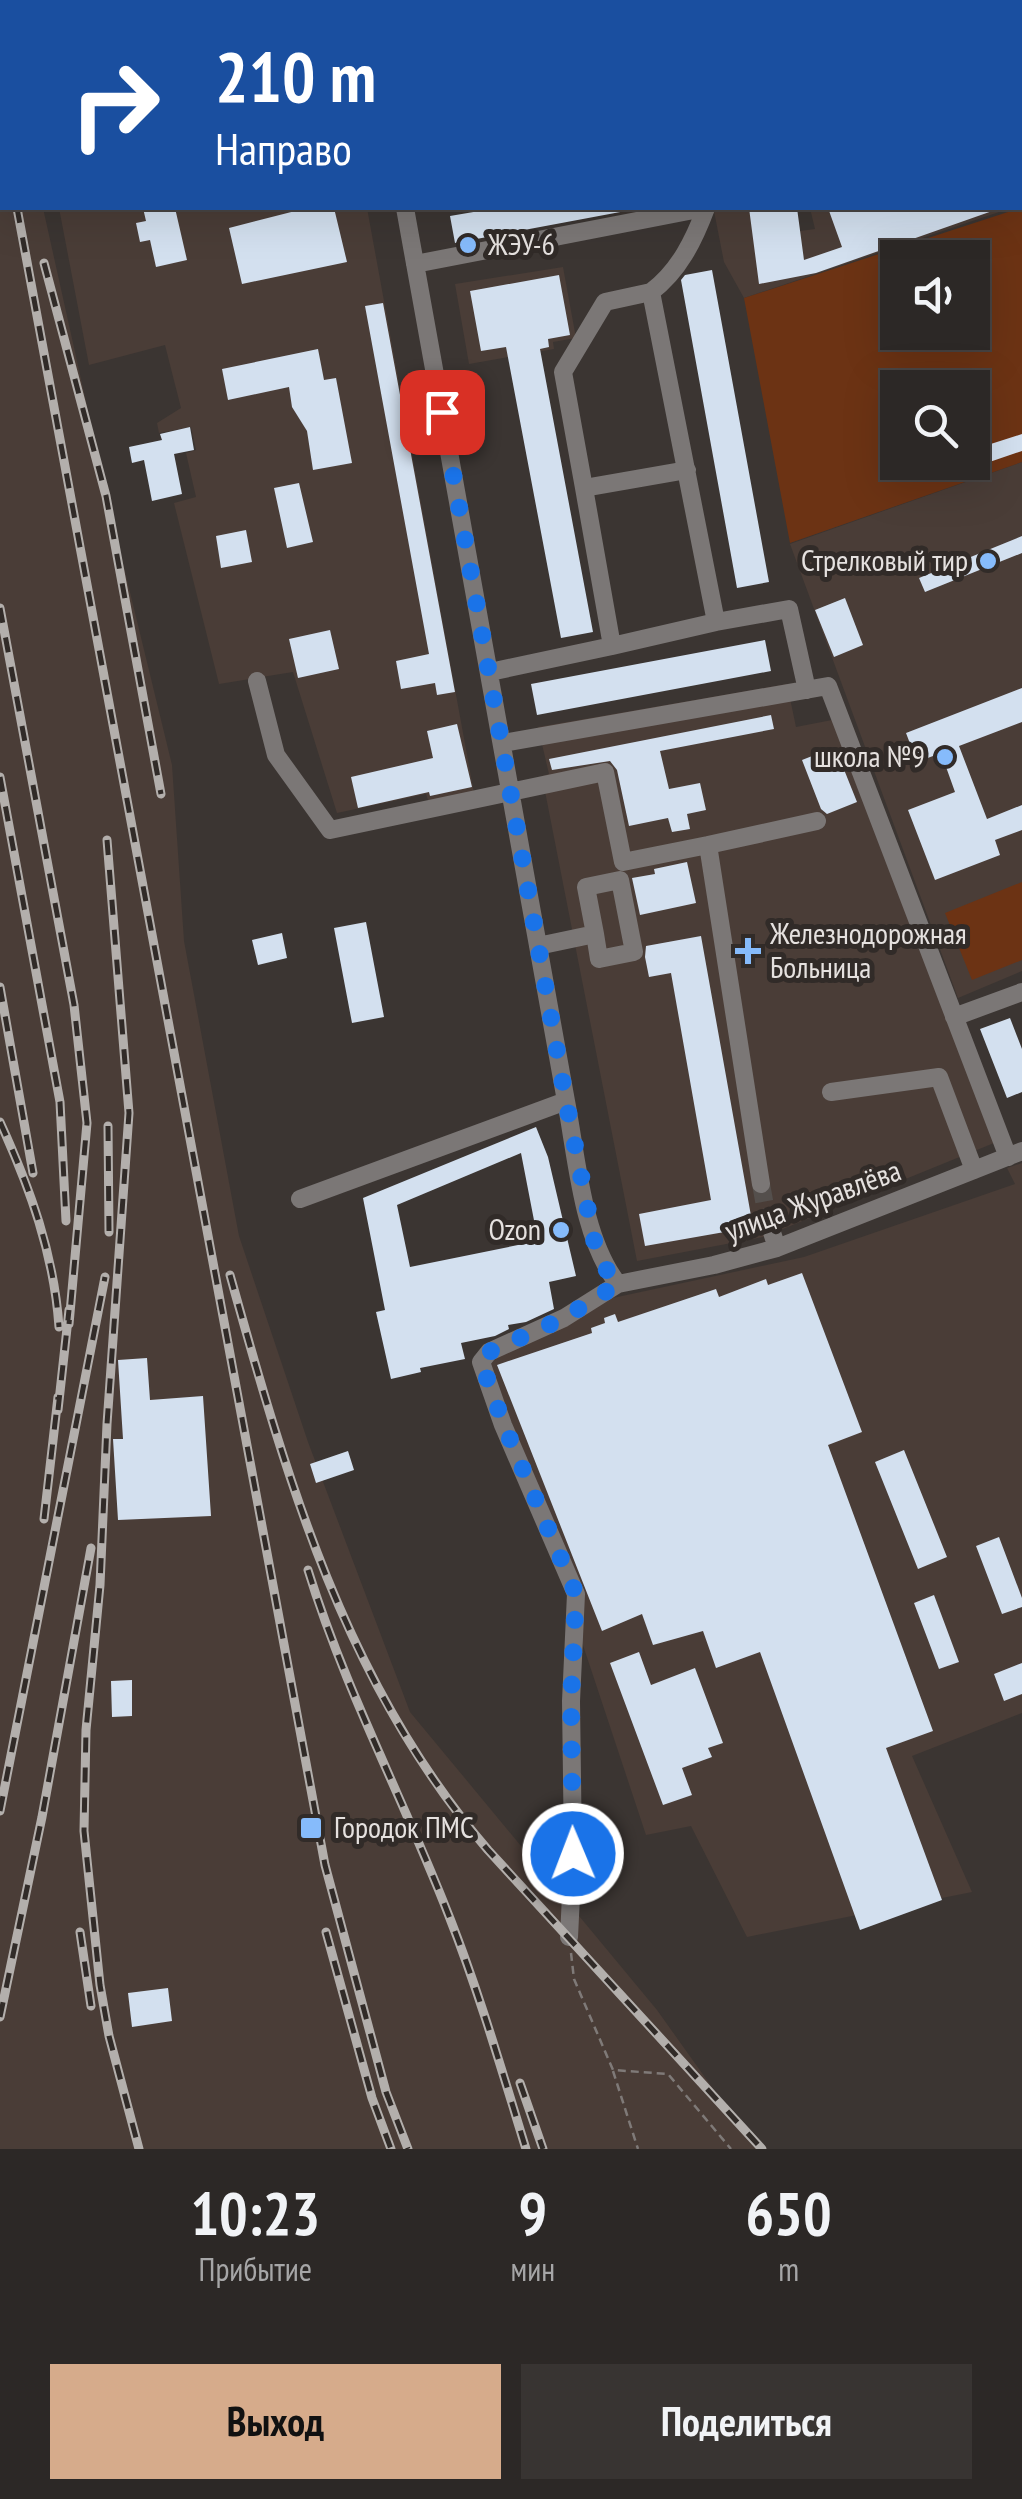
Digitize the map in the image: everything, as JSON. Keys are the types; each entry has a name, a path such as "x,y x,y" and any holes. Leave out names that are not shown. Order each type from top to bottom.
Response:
{"street":[{"path":"405,210 566,1101 594,1240 602,1264 618,1284 564,1318 489,1352 481,1362 576,1594 569,1937"},
{"path":"415,264 695,210"},
{"path":"612,646 563,372 604,302 651,292 668,280 695,237 704,210"},
{"path":"651,292 716,622"},
{"path":"584,488 687,470"},
{"path":"490,672 789,608 807,690"},
{"path":"258,681 276,755 330,830 605,772 623,862 817,821"},
{"path":"504,743 828,686 954,1017 1015,1154"},
{"path":"708,845 761,1184"},
{"path":"538,946 595,934"},
{"path":"954,1017 1022,992"},
{"path":"831,1092 939,1078 974,1170"},
{"path":"300,1199 566,1101"},
{"name":"улица Журавлёва","path":"618,1284 777,1248 1015,1154"},
{"path":"767,1217 777,1248"}],"path":[{"path":"569,1937 574,1979 613,2070 638,2149"},
{"path":"613,2070 668,2074 731,2149"}],"shaded area":[{"path":"0,210 43,210 172,765 184,941 239,1236 308,1442 410,1712 657,2010 756,2149 0,2149"},
{"path":"59,210 367,210 474,793 429,803 426,794 337,813 293,672 219,684 174,503 196,497 186,453 196,450 191,427 159,433 157,423 181,408 165,345 89,365"},
{"path":"796,210 800,231 815,229 810,210 1005,210 916,240 880,240 880,252 744,298 724,262 714,211"},
{"path":"1022,210 1022,462 990,473 990,370 880,370 880,480 970,480 790,543 744,298 880,254 880,350 990,350 990,240 922,240"},
{"path":"563,267 576,338 553,342 554,349 469,364 455,284"},
{"name":"школа №9","path":"1022,462 1022,971 958,998 790,544 971,480 990,480 990,473"},
{"name":"Железнодорожная Больница","path":"787,684 796,727 832,720 994,1143 763,1237 637,1261 542,776 549,774 538,727"},
{"path":"1022,882 1022,960 972,980 945,913"},
{"path":"1022,1163 1022,1713 912,1756 972,1892 747,1937 691,1826 646,1835 489,1362 608,1299 804,1257 1015,1184 1007,1168"}],"building":[{"path":"143,210 175,210 187,260 156,267 150,240 140,242 136,223 146,221"},
{"path":"299,210 334,210 347,262 242,284 229,228"},
{"path":"485,210 631,210 455,243 450,216"},
{"path":"749,210 797,210 804,260 842,247 829,210 995,210 910,240 880,240 880,250 816,273 759,284"},
{"path":"712,270 769,582 737,588 681,280 685,275"},
{"path":"559,275 570,335 548,339 549,347 540,349 593,632 561,638 506,347 481,351 470,291"},
{"path":"383,303 455,692 437,695 435,683 401,689 396,661 429,654 365,306"},
{"path":"318,349 324,380 336,378 352,463 313,470 307,431 292,407 289,387 228,400 222,369"},
{"path":"190,427 194,450 174,454 182,494 152,501 144,460 132,463 129,447 162,440 160,434"},
{"path":"1022,434 1022,451 990,462 990,444"},
{"path":"299,483 313,542 287,548 274,488"},
{"path":"246,530 252,562 221,568 216,536"},
{"path":"1022,536 1022,553 925,592 919,578"},
{"path":"845,598 863,645 834,657 815,610"},
{"path":"330,630 339,669 298,678 289,639"},
{"path":"765,640 771,671 537,715 531,684"},
{"path":"1022,688 1022,722 959,746 987,819 1022,805 1022,830 995,840 1000,855 935,880 908,810 955,792 941,753 917,762 906,733"},
{"path":"771,715 774,729 660,751 669,789 700,783 706,810 687,814 690,829 672,832 668,818 629,826 617,770 610,761 552,770 549,759"},
{"path":"457,724 472,787 358,808 351,777 433,758 427,731"},
{"path":"835,747 857,802 827,814 821,809 802,760"},
{"path":"687,862 696,903 640,915 632,878"},
{"path":"366,922 384,1017 352,1023 334,928"},
{"path":"282,933 287,958 258,965 252,940"},
{"path":"701,936 753,1227 645,1246 639,1214 711,1200 671,973 649,977 645,957 646,946"},
{"path":"1010,1018 1022,1049 1022,1092 1007,1098 980,1029"},
{"path":"536,1127 548,1157 576,1276 549,1282 554,1309 526,1322 508,1325 509,1329 495,1336 461,1343 465,1359 420,1368 421,1372 391,1379 376,1312 385,1310 363,1198","holes":["521,1153 538,1241 410,1267 397,1205"]},
{"path":"802,1273 862,1432 828,1445 933,1731 886,1748 942,1900 860,1930 760,1652 716,1668 703,1631 653,1645 642,1614 602,1631 497,1365 592,1333 591,1328 615,1314 618,1322 716,1289 719,1297 766,1279 768,1285"},
{"path":"147,1358 150,1400 203,1396 211,1516 118,1520 113,1439 123,1439 118,1360"},
{"path":"904,1450 947,1557 918,1569 875,1462"},
{"path":"348,1451 354,1470 316,1483 310,1464"},
{"path":"999,1537 1022,1598 1022,1607 1002,1614 976,1546"},
{"path":"934,1595 959,1662 939,1669 914,1603"},
{"path":"639,1652 651,1685 695,1668 723,1743 708,1748 712,1757 682,1768 692,1795 663,1805 610,1663"},
{"path":"1022,1663 1022,1694 1004,1701 994,1674"},
{"path":"132,1680 132,1716 112,1717 111,1681"},
{"path":"168,1988 172,2021 132,2027 128,1993"}],"tunnel":[{"path":"761,1184 767,1217"}],"railway":[{"path":"17,210 325,1865 386,2092 408,2149"},
{"path":"44,263 106,496 161,794"},
{"path":"0,608 74,1005 87,1123 69,1324"},
{"path":"0,777 60,1102 66,1221"},
{"path":"107,840 129,1113 100,1585 86,1730 84,1831 100,1985 109,2036 139,2149"},
{"path":"0,987 33,1173"},
{"path":"0,1122 39,1222 52,1273 59,1327"},
{"path":"108,1126 109,1232"},
{"path":"230,1275 299,1504 359,1650 396,1719 438,1786 488,1850 762,2149"},
{"path":"0,1811 105,1277"},
{"path":"58,1410 69,1310"},
{"path":"44,1519 58,1397"},
{"path":"0,2017 42,1817 91,1548"},
{"path":"308,1570 339,1658 460,1945 526,2149"},
{"path":"80,1932 91,2006"},
{"path":"326,1932 372,2098 391,2149"},
{"path":"520,2083 543,2149"}],"place":[{"name":"ЖЭУ-6","path":"468,245"},
{"name":"Стрелковый тир","path":"988,561"},
{"name":"школа №9","path":"945,757"},
{"name":"Железнодорожная Больница","path":"748,951"},
{"name":"Ozon","path":"561,1230"},
{"name":"Городок ПМС","path":"311,1828"}],"route":[{"path":"442,412 594,1240 602,1264 618,1284 564,1318 489,1352 481,1362 576,1594 571,1701 573,1854"}]}
